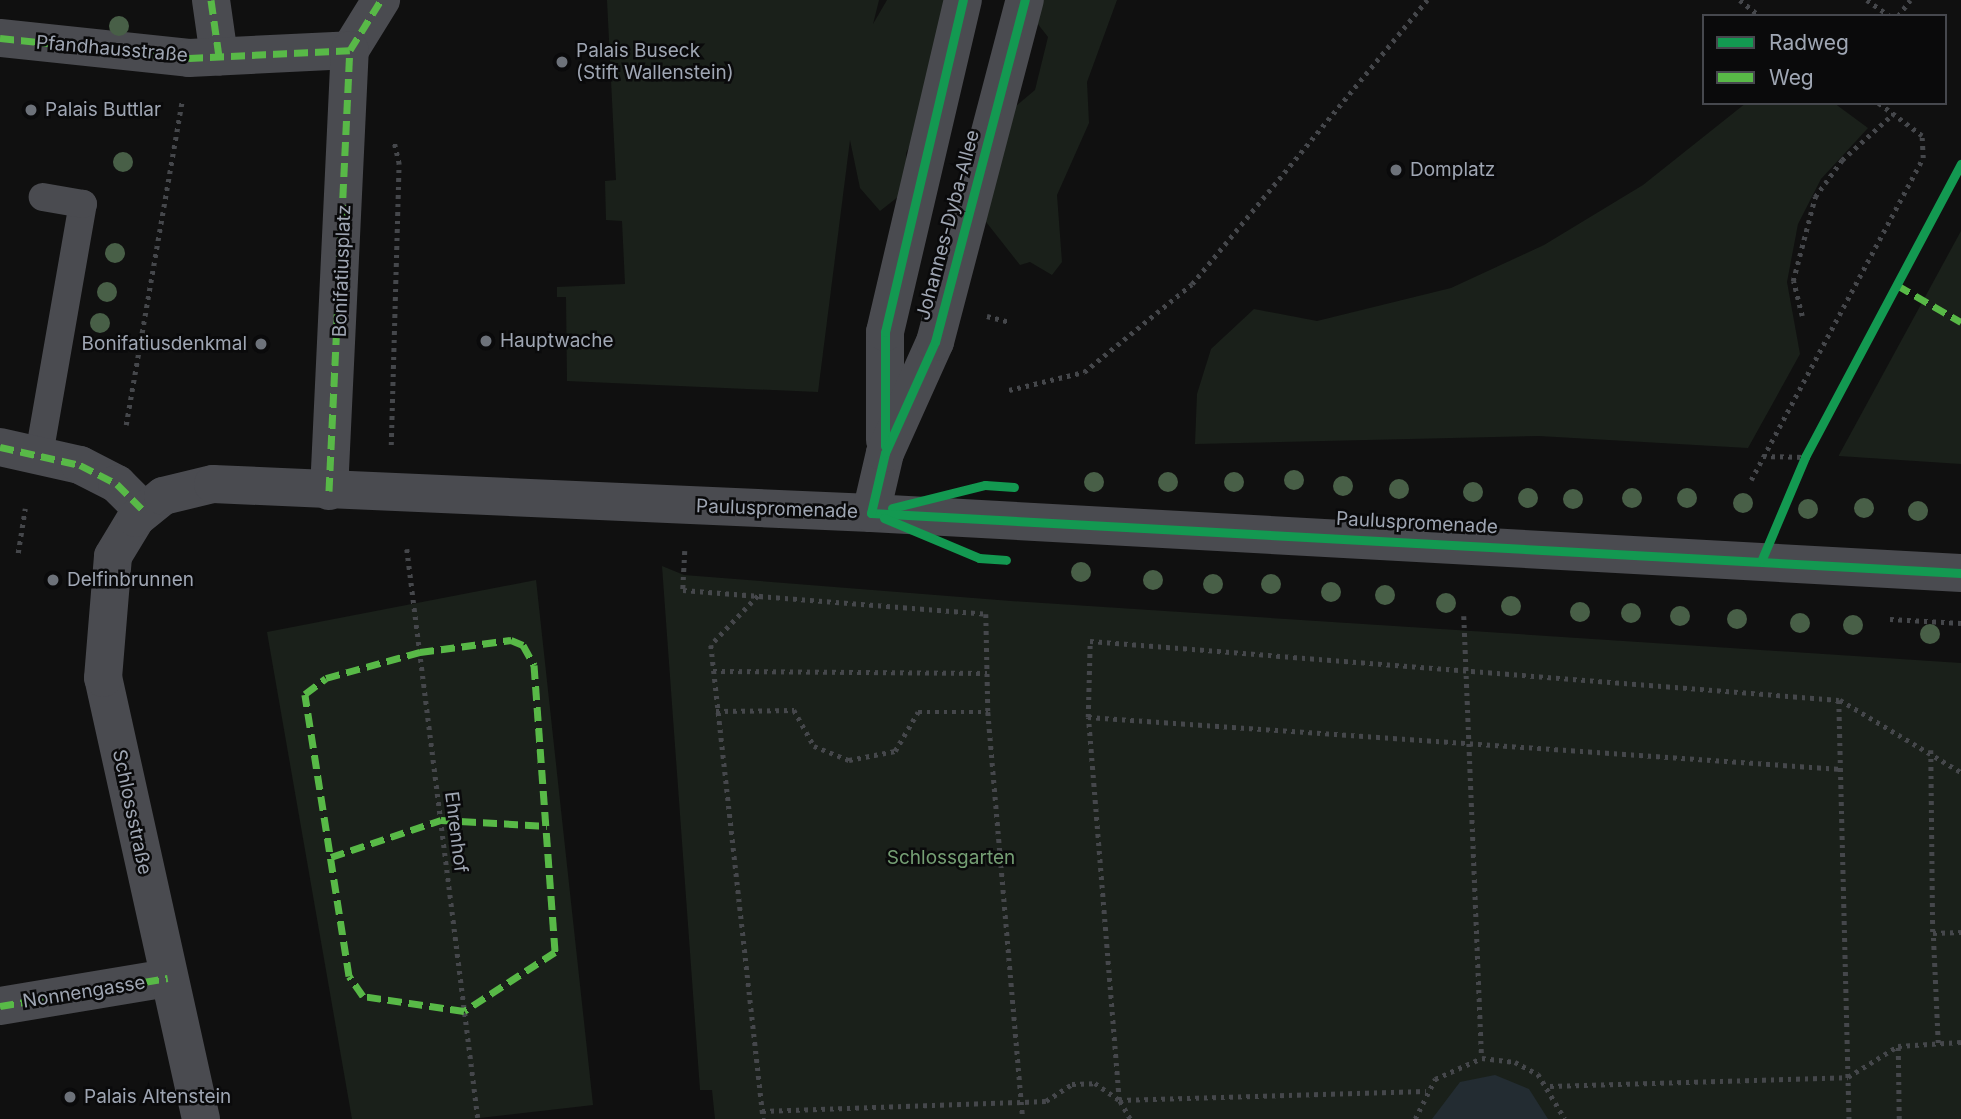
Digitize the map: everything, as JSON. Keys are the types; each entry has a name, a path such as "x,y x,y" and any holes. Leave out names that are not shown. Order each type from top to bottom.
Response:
{"street":[{"path":"204,57 211,0"},
{"path":"350,50 381,0"},
{"name":"Johannes-Dyba-Allee","path":"885,453 885,332 963,0"},
{"name":"Johannes-Dyba-Allee","path":"871,513 885,453 935,342 1024,0"},
{"name":"Pfandhausstraße","path":"0,38 204,57 350,50"},
{"name":"Bonifatiusplatz","path":"329,491 350,50"},
{"path":"0,447 80,465 117,484 144,512"},
{"name":"Pauluspromenade","path":"144,512 163,496 200,485 871,513 1961,573"},
{"name":"Schlossstraße","path":"144,512 113,556 103,677 201,1119"},
{"name":"Nonnengasse","path":"0,1006 168,978"}],"lane":[{"path":"39,455 83,204 43,197"}],"path":[{"path":"1009,390 1084,372 1192,284 1427,0"},
{"path":"1740,0 1758,14"},
{"path":"1867,0 1886,14"},
{"path":"126,425 204,57"},
{"path":"1751,480 1923,158 1922,136 1881,105"},
{"path":"1802,316 1793,281 1815,197 1842,160 1892,114"},
{"path":"391,449 399,164 393,138"},
{"path":"1763,456 1805,457"},
{"path":"18,553 25,509"},
{"path":"685,550 682,590 986,614 988,712 1023,1119"},
{"path":"758,596 711,645 716,711 764,1119"},
{"path":"1464,616 1482,1058"},
{"path":"1119,1100 1088,717 1090,641 1839,700 1931,750 1961,772"},
{"path":"713,671 987,673"},
{"path":"1839,700 1849,1119"},
{"path":"716,711 794,710 814,746 849,760 895,751 918,712 988,712"},
{"path":"1088,717 1841,769"},
{"path":"1931,750 1933,933 1938,1043"},
{"path":"1933,933 1961,932"},
{"path":"1550,1086 1848,1077 1898,1045 1961,1042"},
{"path":"1898,1045 1899,1119"},
{"path":"1415,1119 1426,1091 1453,1066 1482,1058 1515,1062 1550,1086 1565,1119"},
{"path":"762,1111 1046,1101 1083,1084 1095,1083 1119,1100 1130,1119"},
{"path":"1119,1100 1426,1091"}],"green space":[{"path":"607,0 879,0 873,24 887,0 951,0 920,126 906,153 908,189 880,211 860,188 850,140 818,392 567,381 566,297 557,297 557,287 625,284 622,221 606,220 605,181 616,180"},
{"path":"1034,0 1117,0 1087,82 1089,123 1057,195 1062,262 1052,275 1030,262 1020,265 979,213 1004,116 1035,90 1048,37 1030,14"},
{"path":"1743,105 1837,105 1868,128 1821,179 1798,224 1787,282 1800,354 1748,448 1539,436 1195,444 1197,394 1211,349 1254,309 1317,321 1451,288 1544,245 1643,185"},
{"path":"1961,231 1961,464 1839,456 1839,455"},
{"name":"Schlossgarten","path":"662,566 684,575 1011,601 1961,663 1961,1119 715,1119 712,1090 700,1090"},
{"path":"536,580 593,1105 471,1119 352,1119 267,632"}],"shaded area":[{"path":"1495,1075 1529,1089 1548,1119 1432,1119 1460,1082"}],"marked path":[{"path":"211,0 219,56"},
{"path":"350,50 381,0"},
{"path":"0,38 189,58 350,50"},
{"path":"329,491 350,50"},
{"path":"1897,285 1961,322"},
{"path":"0,447 80,465 117,484 144,511"},
{"path":"511,640 523,645 534,665 555,952 464,1011 363,996 349,976 305,694 326,678 420,652 511,640"},
{"path":"331,857 441,820 547,826"},
{"path":"0,1006 168,978"}],"cycle path":[{"path":"885,446 885,332 963,0"},
{"path":"871,513 885,453 935,342 1025,0"},
{"path":"1762,559 1805,457 1961,164"},
{"path":"892,508 985,485 1014,487"},
{"path":"871,513 1961,573"},
{"path":"884,518 979,558 1006,560"}],"place":[{"name":"Palais Buseck (Stift Wallenstein)","path":"562,62"},
{"name":"Palais Buttlar","path":"31,110"},
{"name":"Domplatz","path":"1396,170"},
{"name":"Hauptwache","path":"486,341"},
{"name":"Bonifatiusdenkmal","path":"261,344"},
{"name":"Delfinbrunnen","path":"53,580"},
{"name":"Palais Altenstein","path":"70,1097"}]}
